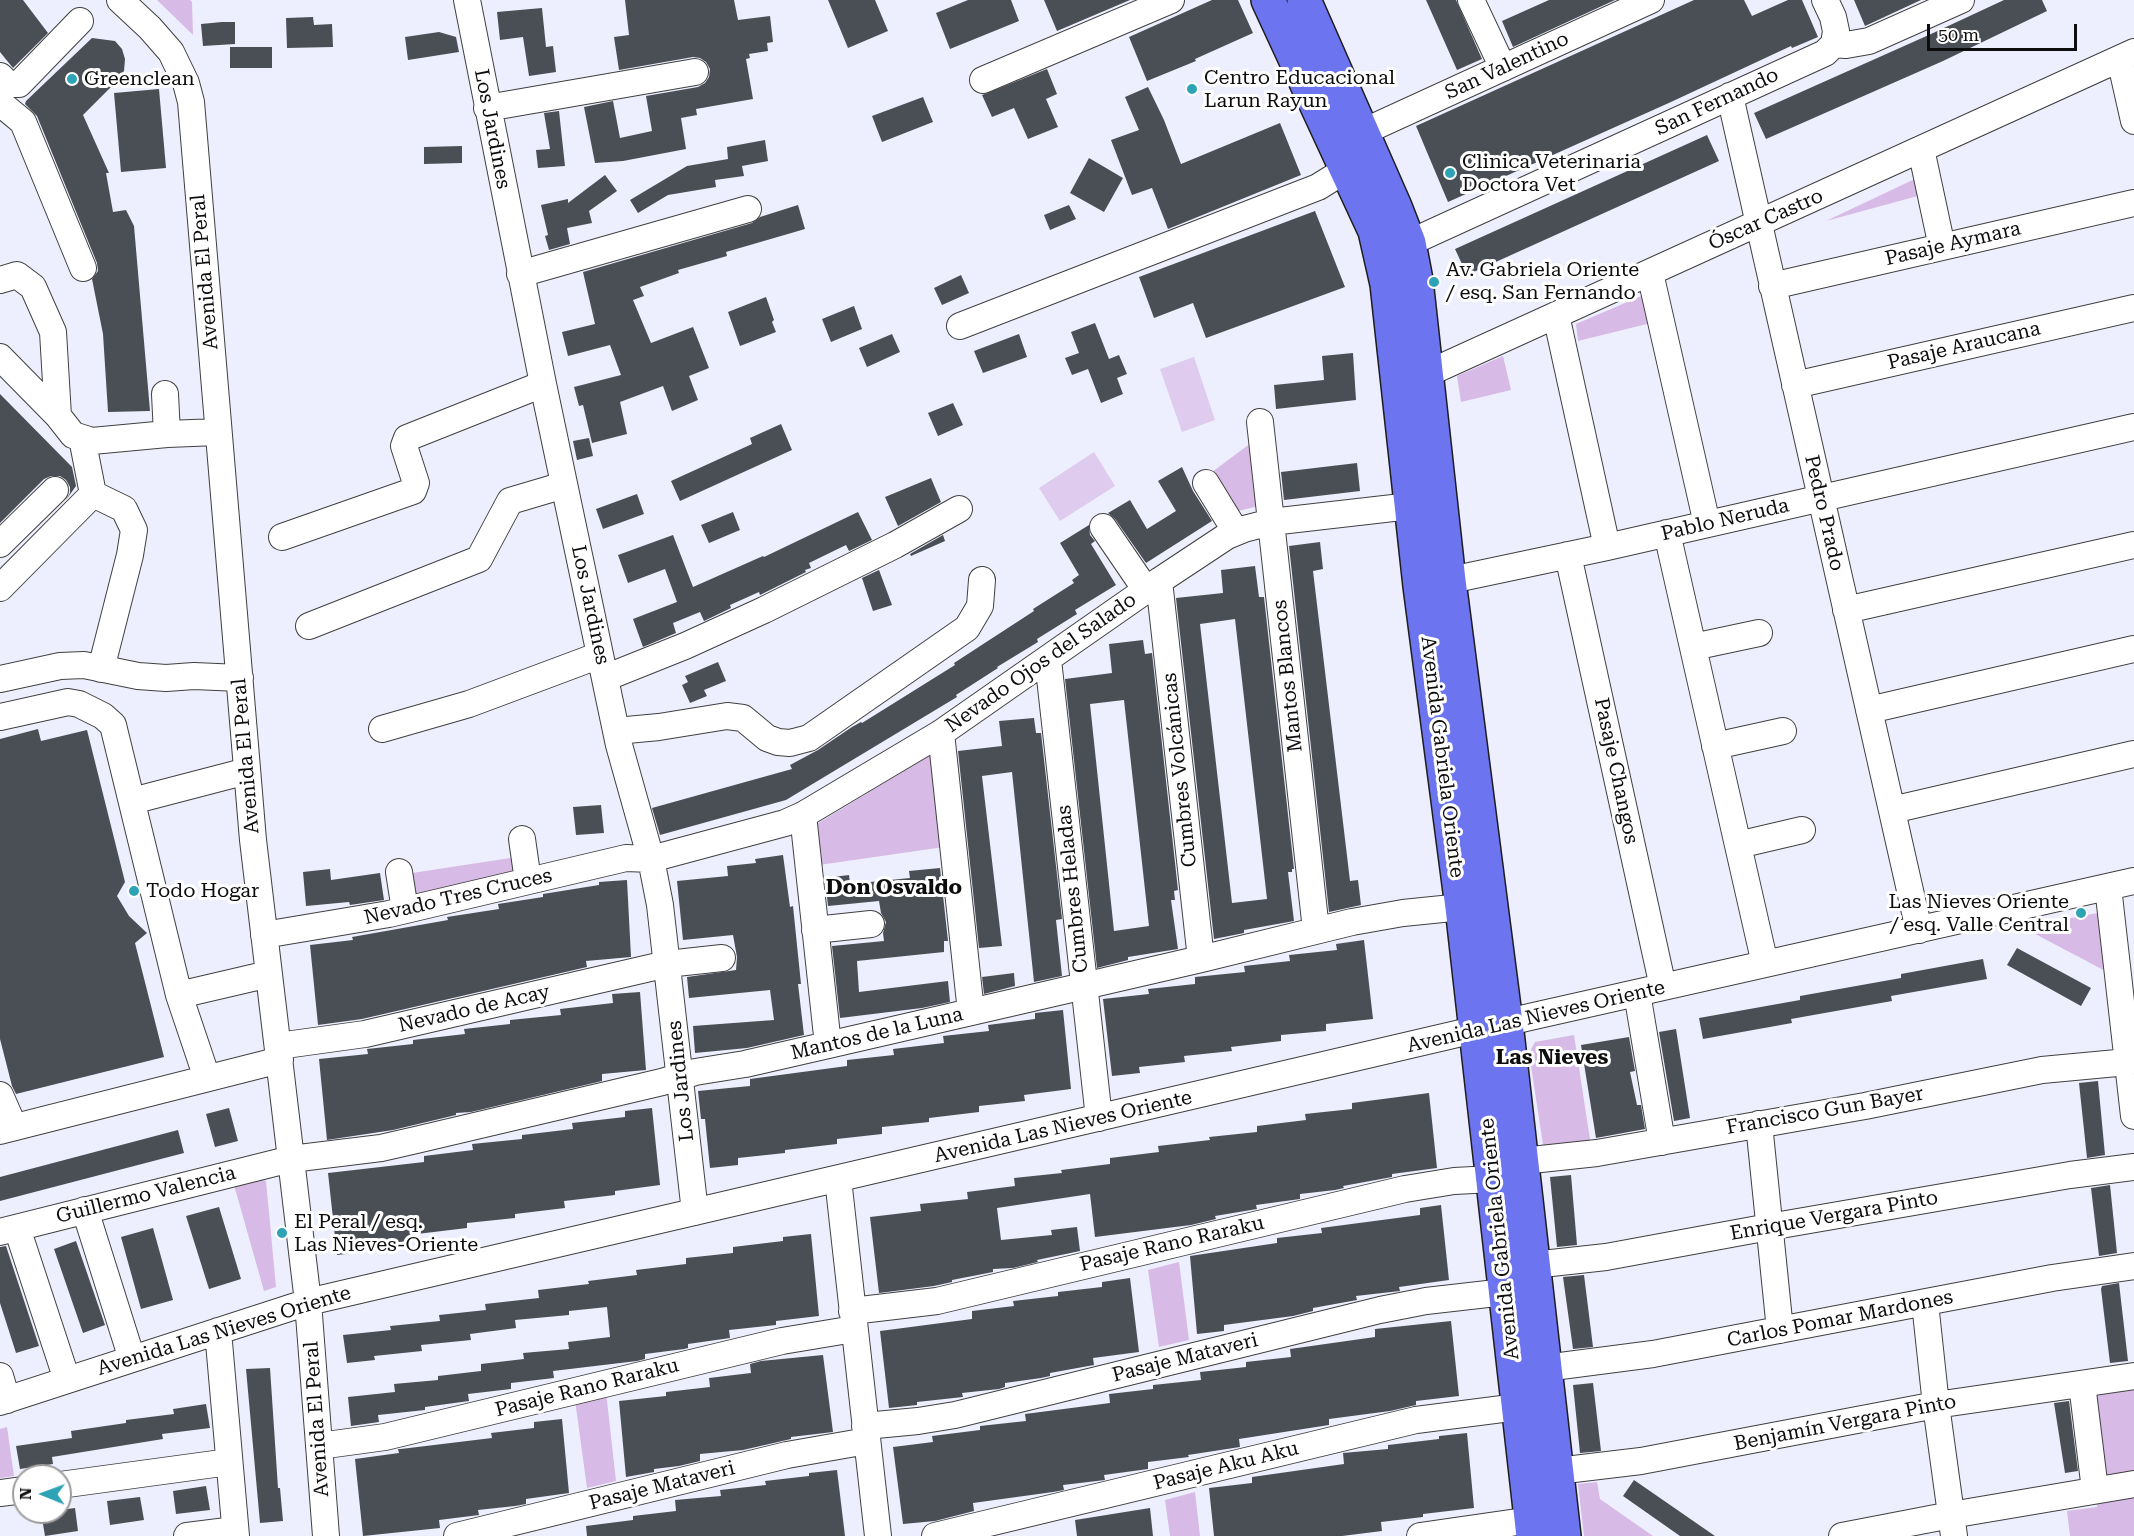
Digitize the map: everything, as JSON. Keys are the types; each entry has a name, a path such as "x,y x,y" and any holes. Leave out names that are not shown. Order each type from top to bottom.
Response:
{"main road":[{"name":"Avenida Gabriela Oriente","path":"1268,0 1375,231 1412,381 1435,584 1491,1027 1493,1179 1532,1528"},
{"name":"Avenida Gabriela Oriente","path":"1304,0 1384,180 1409,243 1416,280 1412,381"},
{"name":"Avenida Gabriela Oriente","path":"1435,584 1462,907 1522,1161 1564,1536"}],"street":[{"name":"Avenida El Peral","path":"120,0 150,28 171,52 186,83 191,102 248,771 268,974 308,1302 326,1536"},
{"name":"Los Jardines","path":"467,0 520,274 616,731 651,860 660,905 695,1212"},
{"path":"982,80 1171,0"},
{"path":"1471,0 1503,68"},
{"name":"San Valentino","path":"1363,132 1651,0"},
{"path":"1826,0 1836,24 1836,38 1833,44 1846,45 1869,41 1961,0"},
{"path":"80,21 19,84 2,88 23,122 83,268"},
{"name":"San Fernando","path":"1409,243 1825,53 1833,44"},
{"path":"2127,56 2134,121"},
{"name":"Óscar Castro","path":"1412,381 2127,56"},
{"path":"488,108 695,72"},
{"name":"Pedro Prado","path":"1730,96 1918,930"},
{"path":"1922,149 1942,247"},
{"path":"960,327 1318,187 1347,169"},
{"name":"Pasaje Aymara","path":"1772,286 2134,203"},
{"path":"520,274 748,209"},
{"path":"1650,273 1707,524"},
{"path":"0,280 17,275 33,288 53,332 58,416"},
{"name":"Pasaje Araucana","path":"1795,384 2134,308"},
{"path":"1556,315 1607,547"},
{"path":"0,357 58,416 73,435 92,441 218,432"},
{"path":"282,537 413,492 416,483 404,446 407,438 543,384"},
{"path":"165,394 167,434"},
{"name":"Mantos Blancos","path":"1260,422 1316,930"},
{"name":"Pablo Neruda","path":"1435,584 2134,428"},
{"path":"82,438 93,494"},
{"path":"1206,483 1236,532"},
{"path":"309,626 479,559 510,501 564,485"},
{"path":"0,544 55,490"},
{"path":"0,588 93,494"},
{"path":"93,494 124,509 134,530 130,555 101,669"},
{"name":"Nevado Ojos del Salado","path":"651,860 765,829 803,815 941,733 1152,585 1212,545 1236,532 1271,522 1426,505"},
{"path":"381,729 685,646 895,545 959,509"},
{"path":"1103,528 1152,585"},
{"path":"1667,533 1765,964"},
{"path":"1846,610 2134,545"},
{"name":"Pasaje Changos","path":"1568,555 1663,987"},
{"path":"616,731 727,716 743,718 768,738 778,742 790,743 809,738 967,628 980,606 982,580"},
{"name":"Cumbres Volcánicas","path":"1152,585 1201,959"},
{"path":"1693,647 1759,633"},
{"path":"1869,710 2134,649"},
{"name":"Cumbres Heladas","path":"1048,660 1099,1118"},
{"path":"0,679 60,666 84,665 138,676 240,678"},
{"path":"0,717 68,702 79,704 103,716 112,725 179,995 207,1078"},
{"path":"1715,746 1783,731"},
{"path":"941,733 971,1012"},
{"path":"1892,810 2134,754"},
{"path":"132,801 248,771"},
{"path":"803,815 828,1045"},
{"path":"1738,845 1802,830"},
{"path":"522,839 528,881"},
{"name":"Nevado Tres Cruces","path":"264,935 348,922 405,910 626,858 651,860"},
{"path":"399,872 405,910"},
{"name":"Avenida Las Nieves Oriente","path":"2,1393 67,1380 308,1302 1663,987 2134,881"},
{"path":"2109,887 2134,1116"},
{"name":"Mantos de la Luna","path":"291,1159 381,1148 651,1085 695,1072 745,1064 1378,916 1462,907"},
{"path":"815,930 871,924"},
{"name":"Nevado de Acay","path":"7,1129 207,1078 279,1053 668,964 722,958"},
{"path":"179,995 268,974"},
{"path":"1637,993 1662,1142"},
{"name":"Francisco Gun Bayer","path":"1522,1161 1597,1153 1662,1142 1865,1106 2042,1070 2128,1062"},
{"path":"0,1095 7,1129"},
{"path":"1759,1124 1780,1330"},
{"name":"Guillermo Valencia","path":"8,1230 291,1159"},
{"name":"Enrique Vergara Pinto","path":"1533,1265 1606,1257 2070,1175 2134,1167"},
{"path":"838,1179 878,1536"},
{"name":"Pasaje Rano Raraku","path":"319,1446 386,1437 782,1341 853,1320 1405,1189 1454,1181 1493,1179"},
{"path":"85,1210 132,1359"},
{"path":"8,1230 67,1380"},
{"name":"Carlos Pomar Mardones","path":"1545,1368 1653,1354 2052,1278 2134,1266"},
{"name":"Pasaje Mataveri","path":"457,1536 918,1421 955,1415 1380,1310 1426,1301 1505,1292"},
{"path":"1925,1303 1953,1526"},
{"path":"187,1536 235,1533 218,1331"},
{"name":"Benjamín Vergara Pinto","path":"1557,1471 1641,1461 1936,1405 2134,1376"},
{"path":"2082,1384 2095,1490"},
{"name":"Pasaje Aku Aku","path":"935,1536 1405,1423 1518,1407"},
{"path":"72,1483 229,1462"},
{"path":"1842,1536 1953,1526 2095,1490 2134,1484"},
{"path":"1420,1536 1532,1528"}],"shaded area":[{"path":"157,0 190,0 192,2 193,35"},
{"path":"1919,177 1925,194 1826,221"},
{"path":"1646,294 1655,322 1578,341 1576,324"},
{"path":"1503,356 1511,390 1461,402 1457,376"},
{"path":"1194,357 1215,420 1182,432 1160,369"},
{"path":"1255,440 1263,505 1238,511 1212,472"},
{"path":"1094,452 1115,486 1060,521 1039,488"},
{"path":"934,753 944,847 819,865 815,825"},
{"path":"517,857 520,876 414,902 412,873"},
{"path":"2103,912 2111,974 2022,927"},
{"path":"1574,1035 1591,1146 1544,1151 1529,1053 1535,1042"},
{"path":"260,1179 266,1181 276,1287 264,1291 234,1185"},
{"path":"1179,1262 1189,1340 1159,1347 1148,1270"},
{"path":"2134,1385 2134,1536 2070,1536 2067,1511 2097,1507 2083,1394"},
{"path":"606,1392 616,1481 587,1488 575,1400"},
{"path":"7,1427 12,1464 12,1476 0,1478 0,1429"},
{"path":"1597,1482 1600,1499 1653,1536 1584,1536 1578,1484"},
{"path":"1195,1492 1200,1536 1170,1536 1165,1500"}],"building":[{"path":"0,0 23,0 48,33 13,68 0,52"},
{"path":"625,0 734,0 738,20 770,16 773,42 767,43 768,51 749,54 750,58 746,59 753,99 696,109 697,115 681,118 686,149 623,161 595,163 584,107 613,101 620,138 652,131 646,96 698,87 709,77 710,69 706,62 693,57 619,70 614,37 629,35"},
{"path":"828,0 875,0 888,31 848,48"},
{"path":"968,0 1011,0 1019,21 950,49 936,13"},
{"path":"1044,0 1130,0 1057,31"},
{"path":"1212,0 1238,0 1253,33 1195,59 1196,61 1147,81 1129,37"},
{"path":"1426,0 1456,0 1482,59 1457,70"},
{"path":"1549,0 1615,0 1513,47 1502,21"},
{"path":"1694,0 1744,0 1752,16 1788,0 1802,0 1818,37 1792,48 1791,46 1448,202 1416,126"},
{"path":"1854,0 1921,0 1865,26"},
{"path":"2004,0 2042,0 2047,11 1943,61 1766,139 1754,113"},
{"path":"542,8 546,47 553,46 556,72 529,76 523,37 500,40 497,12"},
{"path":"313,17 314,25 332,24 333,47 287,48 286,18"},
{"path":"235,22 235,44 203,46 201,24"},
{"path":"439,32 456,37 459,52 408,60 405,37"},
{"path":"92,38 115,41 122,49 125,59 124,71 117,81 83,115 109,173 106,173 113,212 126,210 134,226 150,411 108,412 103,334 92,279 98,271 97,263 37,116 25,104"},
{"path":"230,47 272,47 272,68 230,68"},
{"path":"1047,69 1057,94 1046,99 1058,127 1028,139 1014,108 992,117 982,95"},
{"path":"1148,87 1181,164 1280,123 1301,175 1168,229 1152,188 1132,195 1111,140 1139,130 1125,97"},
{"path":"159,89 166,168 121,172 114,93"},
{"path":"923,97 933,122 882,142 872,116"},
{"path":"559,111 565,166 538,168 536,150 550,149 544,113"},
{"path":"1707,135 1719,161 1467,275 1455,249"},
{"path":"765,140 768,161 742,166 744,176 715,180 716,187 668,195 638,213 630,200 687,166 728,159 727,147"},
{"path":"462,146 462,163 424,164 424,147"},
{"path":"1089,158 1123,178 1104,212 1070,193"},
{"path":"605,175 617,191 589,211 592,223 567,228 570,244 549,250 541,205 568,199 568,203"},
{"path":"798,205 805,229 726,252 727,256 678,270 679,273 640,287 644,296 633,300 651,343 693,327 709,368 689,376 698,400 672,411 663,386 620,402 627,434 592,443 583,405 579,406 574,387 621,375 610,345 568,356 562,332 595,324 583,272 752,223 760,217"},
{"path":"1069,205 1076,219 1050,230 1044,215"},
{"path":"1315,211 1345,287 1206,338 1193,303 1154,318 1139,277"},
{"path":"961,275 969,293 942,305 934,288"},
{"path":"766,297 776,332 740,346 728,312"},
{"path":"854,306 862,329 831,342 822,319"},
{"path":"1095,323 1109,359 1119,355 1127,374 1117,378 1123,394 1101,403 1088,369 1072,375 1065,358 1079,353 1071,332"},
{"path":"892,334 900,352 867,367 859,348"},
{"path":"1019,334 1027,357 983,373 974,351"},
{"path":"1353,353 1356,400 1276,409 1274,385 1324,380 1322,356"},
{"path":"0,394 72,467 76,486 66,500 70,487 66,480 60,476 44,479 0,523"},
{"path":"953,403 963,425 938,436 928,413"},
{"path":"781,424 792,450 680,501 671,481 752,444 750,438"},
{"path":"589,438 593,456 577,460 573,441"},
{"path":"1357,463 1360,491 1284,500 1281,472"},
{"path":"1182,467 1193,491 1212,521 1146,563 1115,519 1108,513 1130,500 1147,529 1176,511 1158,481"},
{"path":"931,478 941,502 898,526 885,497"},
{"path":"637,494 644,514 603,529 596,509"},
{"path":"733,512 740,530 709,543 701,525"},
{"path":"858,512 872,540 849,551 846,545 809,563 811,568 805,570 806,572 760,595 759,592 730,605 731,608 704,621 700,612 673,623 676,633 643,647 633,619 677,602 665,569 628,583 618,555 673,535 693,587 764,557"},
{"path":"1089,525 1090,535 1095,541 1091,544 1116,585 1075,610 1077,614 956,695 957,697 786,800 660,835 652,808 792,769 790,765 955,665 954,663 1074,583 1072,580 1079,575 1060,543"},
{"path":"943,535 945,541 911,556 910,554"},
{"path":"1320,542 1323,569 1313,571 1350,881 1358,880 1361,905 1329,912 1289,546"},
{"path":"1255,566 1259,597 1264,597 1294,869 1288,872 1294,921 1244,930 1244,933 1214,939 1176,598 1223,593 1221,570","holes":["1235,619 1267,899 1232,903 1200,624"]},
{"path":"879,570 892,605 873,611 862,578"},
{"path":"1143,640 1145,654 1152,653 1178,890 1174,891 1175,900 1171,900 1178,949 1128,957 1128,960 1097,968 1065,679 1112,673 1109,644","holes":["1124,700 1149,926 1114,931 1090,704"]},
{"path":"718,662 726,681 704,690 707,696 690,703 682,685 688,682 685,676"},
{"path":"1034,718 1036,733 1041,733 1062,919 1056,920 1062,976 1034,982 1012,772 982,776 1002,946 979,948 958,751 1002,746 999,721"},
{"path":"38,729 41,741 87,730 125,882 117,896 129,916 147,933 135,943 164,1057 16,1094 0,1039 0,739"},
{"path":"601,805 604,833 576,835 573,807"},
{"path":"783,855 790,907 793,906 804,1035 747,1048 695,1053 693,1026 774,1020 770,990 689,998 687,977 736,970 737,957 733,935 683,940 677,881 728,876 727,866 756,863 755,859"},
{"path":"940,868 948,941 944,941 944,952 857,961 859,992 948,981 950,1002 922,1008 840,1018 832,946 884,941 883,933 886,922 881,913 879,901 828,906 825,878 849,875 850,884 910,878 909,871"},
{"path":"330,869 331,880 380,873 384,900 350,905 349,902 306,906 303,872"},
{"path":"627,880 631,957 586,961 587,967 362,1019 318,1025 310,945 353,940 352,937 448,920 447,917 499,909 498,904 543,897 543,894 599,885 599,882"},
{"path":"1364,940 1373,1019 1326,1024 1326,1031 1281,1035 1281,1041 1231,1047 1232,1051 1184,1056 1185,1062 1139,1067 1140,1073 1112,1076 1103,999 1149,994 1148,989 1195,984 1195,977 1245,972 1244,966 1290,961 1289,955 1337,950 1336,944"},
{"path":"2017,948 2091,988 2081,1006 2007,965"},
{"path":"1983,959 1987,979 1891,996 1892,1001 1791,1019 1792,1023 1703,1039 1699,1018 1800,1000 1800,996 1901,978 1901,974"},
{"path":"1014,973 1015,986 984,994 982,977"},
{"path":"640,992 646,1070 602,1074 602,1081 471,1112 456,1113 456,1115 393,1130 327,1140 319,1059 368,1054 367,1049 413,1044 413,1040 465,1034 464,1029 510,1024 510,1020 561,1015 560,1009 613,1003 612,994"},
{"path":"1063,1010 1071,1089 1024,1095 1025,1101 979,1106 979,1112 929,1118 929,1122 882,1127 882,1134 837,1139 837,1144 785,1150 785,1153 738,1158 738,1165 710,1168 705,1119 701,1119 698,1091 750,1086 750,1079 847,1066 847,1060 894,1055 893,1049 944,1043 943,1036 989,1031 988,1025 1035,1019 1035,1013"},
{"path":"1676,1029 1690,1118 1674,1121 1659,1032"},
{"path":"1629,1037 1635,1071 1630,1072 1637,1105 1641,1105 1645,1129 1596,1138 1581,1045"},
{"path":"2098,1081 2105,1155 2087,1158 2079,1083"},
{"path":"1429,1093 1437,1168 1392,1174 1392,1177 1343,1186 1344,1188 1335,1190 1300,1194 1300,1199 1256,1205 1257,1209 1215,1216 1216,1219 1191,1225 1095,1237 1090,1194 997,1208 1001,1240 1052,1235 1051,1230 1077,1227 1080,1251 1037,1260 1038,1262 1013,1268 993,1269 993,1272 934,1286 879,1293 870,1217 921,1211 920,1204 968,1199 967,1192 1015,1186 1014,1178 1062,1173 1061,1170 1110,1164 1110,1158 1159,1152 1158,1146 1257,1132 1257,1126 1306,1120 1305,1114 1352,1109 1352,1103"},
{"path":"229,1108 238,1141 215,1147 206,1114"},
{"path":"652,1108 660,1185 615,1191 615,1195 564,1201 565,1208 515,1214 515,1218 467,1223 467,1228 417,1234 417,1240 364,1246 364,1252 337,1255 328,1173 424,1162 424,1156 473,1150 472,1144 522,1139 522,1135 573,1129 572,1123 625,1117 625,1111"},
{"path":"178,1130 184,1153 0,1201 0,1177"},
{"path":"1571,1175 1577,1245 1557,1247 1550,1177"},
{"path":"2110,1185 2117,1253 2099,1256 2091,1188"},
{"path":"1441,1205 1449,1280 1399,1287 1400,1291 1356,1296 1357,1300 1313,1308 1313,1311 1293,1316 1224,1325 1224,1331 1197,1334 1190,1256 1277,1243 1277,1238 1322,1233 1321,1228 1420,1215 1420,1208"},
{"path":"219,1207 241,1279 209,1289 186,1216"},
{"path":"153,1228 173,1300 141,1309 121,1237"},
{"path":"811,1234 819,1316 776,1321 776,1325 729,1330 730,1338 688,1344 688,1348 684,1349 645,1354 645,1359 637,1361 553,1371 554,1378 511,1383 511,1389 468,1394 469,1401 425,1407 425,1410 378,1415 379,1422 351,1426 348,1397 395,1392 394,1384 438,1380 438,1376 481,1371 481,1364 524,1359 523,1353 569,1349 568,1342 610,1337 607,1307 569,1311 569,1315 515,1320 516,1328 470,1334 471,1340 421,1345 422,1351 374,1356 375,1360 347,1363 343,1335 391,1330 390,1326 440,1321 439,1315 486,1310 485,1304 539,1298 538,1290 637,1275 636,1270 686,1264 686,1258 733,1253 733,1247 783,1241 783,1237"},
{"path":"76,1241 105,1325 83,1333 54,1249"},
{"path":"6,1246 39,1346 16,1353 0,1303 0,1247"},
{"path":"1584,1275 1593,1347 1573,1349 1563,1277"},
{"path":"1130,1278 1139,1352 1093,1358 1094,1365 1050,1373 1050,1376 1041,1378 1005,1383 1005,1387 999,1389 962,1393 963,1397 917,1402 917,1405 889,1408 880,1331 972,1319 972,1311 1014,1306 1013,1301 1058,1296 1058,1292 1102,1287 1102,1282"},
{"path":"2119,1283 2128,1361 2110,1363 2101,1289 2102,1286"},
{"path":"1451,1321 1459,1396 1416,1401 1416,1405 1390,1411 1329,1419 1329,1425 1239,1439 1240,1447 1148,1462 1148,1469 1104,1475 1105,1480 1063,1485 1064,1490 1053,1492 973,1503 974,1511 935,1521 903,1524 893,1447 933,1442 932,1436 980,1430 980,1426 1026,1421 1025,1414 1110,1403 1109,1394 1153,1389 1153,1385 1201,1380 1200,1372 1246,1367 1246,1362 1291,1357 1290,1349 1375,1337 1375,1329"},
{"path":"823,1355 833,1432 791,1437 791,1439 743,1450 700,1454 700,1461 654,1469 654,1472 626,1477 619,1401 666,1396 666,1392 710,1387 709,1378 751,1373 750,1364 761,1361"},
{"path":"270,1368 278,1488 280,1488 283,1521 260,1523 246,1369"},
{"path":"1593,1383 1601,1451 1580,1453 1573,1385"},
{"path":"2069,1401 2078,1471 2065,1473 2054,1403"},
{"path":"206,1404 210,1428 162,1434 163,1439 52,1457 53,1464 19,1464 16,1446 72,1438 71,1431 126,1423 126,1420 174,1414 173,1409"},
{"path":"562,1419 569,1493 526,1499 526,1504 478,1510 479,1515 439,1520 440,1528 363,1536 355,1459 399,1453 398,1449 492,1438 491,1433 534,1428 534,1422"},
{"path":"1467,1433 1474,1508 1381,1522 1382,1531 1342,1536 1214,1536 1209,1488 1252,1483 1252,1477 1344,1464 1343,1453 1388,1449 1388,1445"},
{"path":"837,1470 845,1536 587,1536 586,1526 633,1520 633,1516 676,1511 675,1500 721,1496 720,1490 766,1485 765,1481"},
{"path":"1634,1480 1715,1536 1680,1536 1623,1496"},
{"path":"206,1486 210,1510 176,1514 173,1491"},
{"path":"140,1497 144,1520 110,1525 107,1501"},
{"path":"72,1508 75,1508 78,1531 45,1536 43,1524 72,1524"},
{"path":"1150,1508 1153,1536 1077,1536 1075,1520"}],"place":[{"name":"Greenclean","path":"72,79"},
{"name":"Centro Educacional Larun Rayun","path":"1192,89"},
{"name":"Clinica Veterinaria Doctora Vet","path":"1450,173"},
{"name":"Av. Gabriela Oriente / esq. San Fernando","path":"1434,282"},
{"name":"Todo Hogar","path":"134,891"},
{"name":"Las Nieves Oriente / esq. Valle Central","path":"2081,913"},
{"name":"El Peral / esq. Las Nieves-Oriente","path":"282,1233"}],"district":[{"name":"Don Osvaldo","path":"894,888"},
{"name":"Las Nieves","path":"1552,1058"}]}
